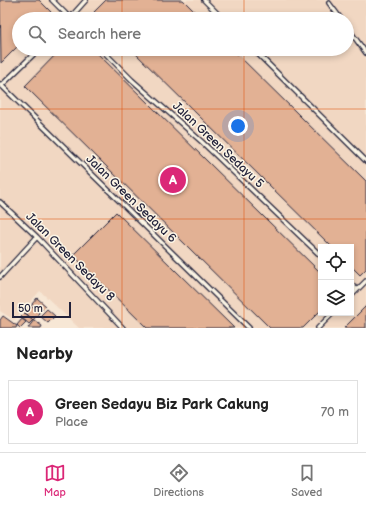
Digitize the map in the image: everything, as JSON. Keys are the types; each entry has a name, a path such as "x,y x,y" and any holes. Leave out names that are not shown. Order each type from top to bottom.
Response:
{"lane":[{"path":"52,0 63,12"},
{"path":"76,12 86,0"},
{"path":"204,0 216,12"},
{"path":"328,3 335,12"},
{"path":"354,37 366,52"},
{"path":"1,86 32,56"},
{"name":"Jalan Green Sedayu 5","path":"108,56 132,80 202,142 318,253"},
{"path":"260,56 366,161"},
{"name":"Jalan Green Sedayu 6","path":"1,86 249,328"},
{"name":"Jalan Green Sedayu 8","path":"0,202 37,237 123,328"},
{"path":"0,277 37,237"},
{"path":"354,293 366,281"},
{"path":"354,287 357,290"},
{"path":"318,328 330,316"}],"shaded area":[{"path":"0,0 366,0 366,323 361,328 79,328 40,291 14,320 0,311"}],"building":[{"path":"0,0 39,0 51,12 12,12 12,52 1,63"},
{"path":"106,0 183,0 195,12 94,12"},
{"path":"54,56 100,56 318,270 318,313 303,328 270,328 25,86"},
{"path":"138,56 239,56 366,181 366,269 360,275 354,269 354,244 329,244"},
{"path":"116,212 234,328 147,328 73,255"},
{"path":"37,298 46,306 40,312 32,304"},
{"path":"31,305 39,313 33,320 25,312"},
{"path":"366,306 366,328 344,328"},
{"path":"47,309 55,316 48,323 40,316"},
{"path":"25,313 33,320 29,324 21,317"},
{"path":"3,316 17,326 16,328 0,328 0,320"},
{"path":"22,319 26,322 20,328 17,325"},
{"path":"34,320 42,326 41,328 28,328"}],"place":[{"name":"Green Sedayu Biz Park Cakung","path":"173,180"}]}
